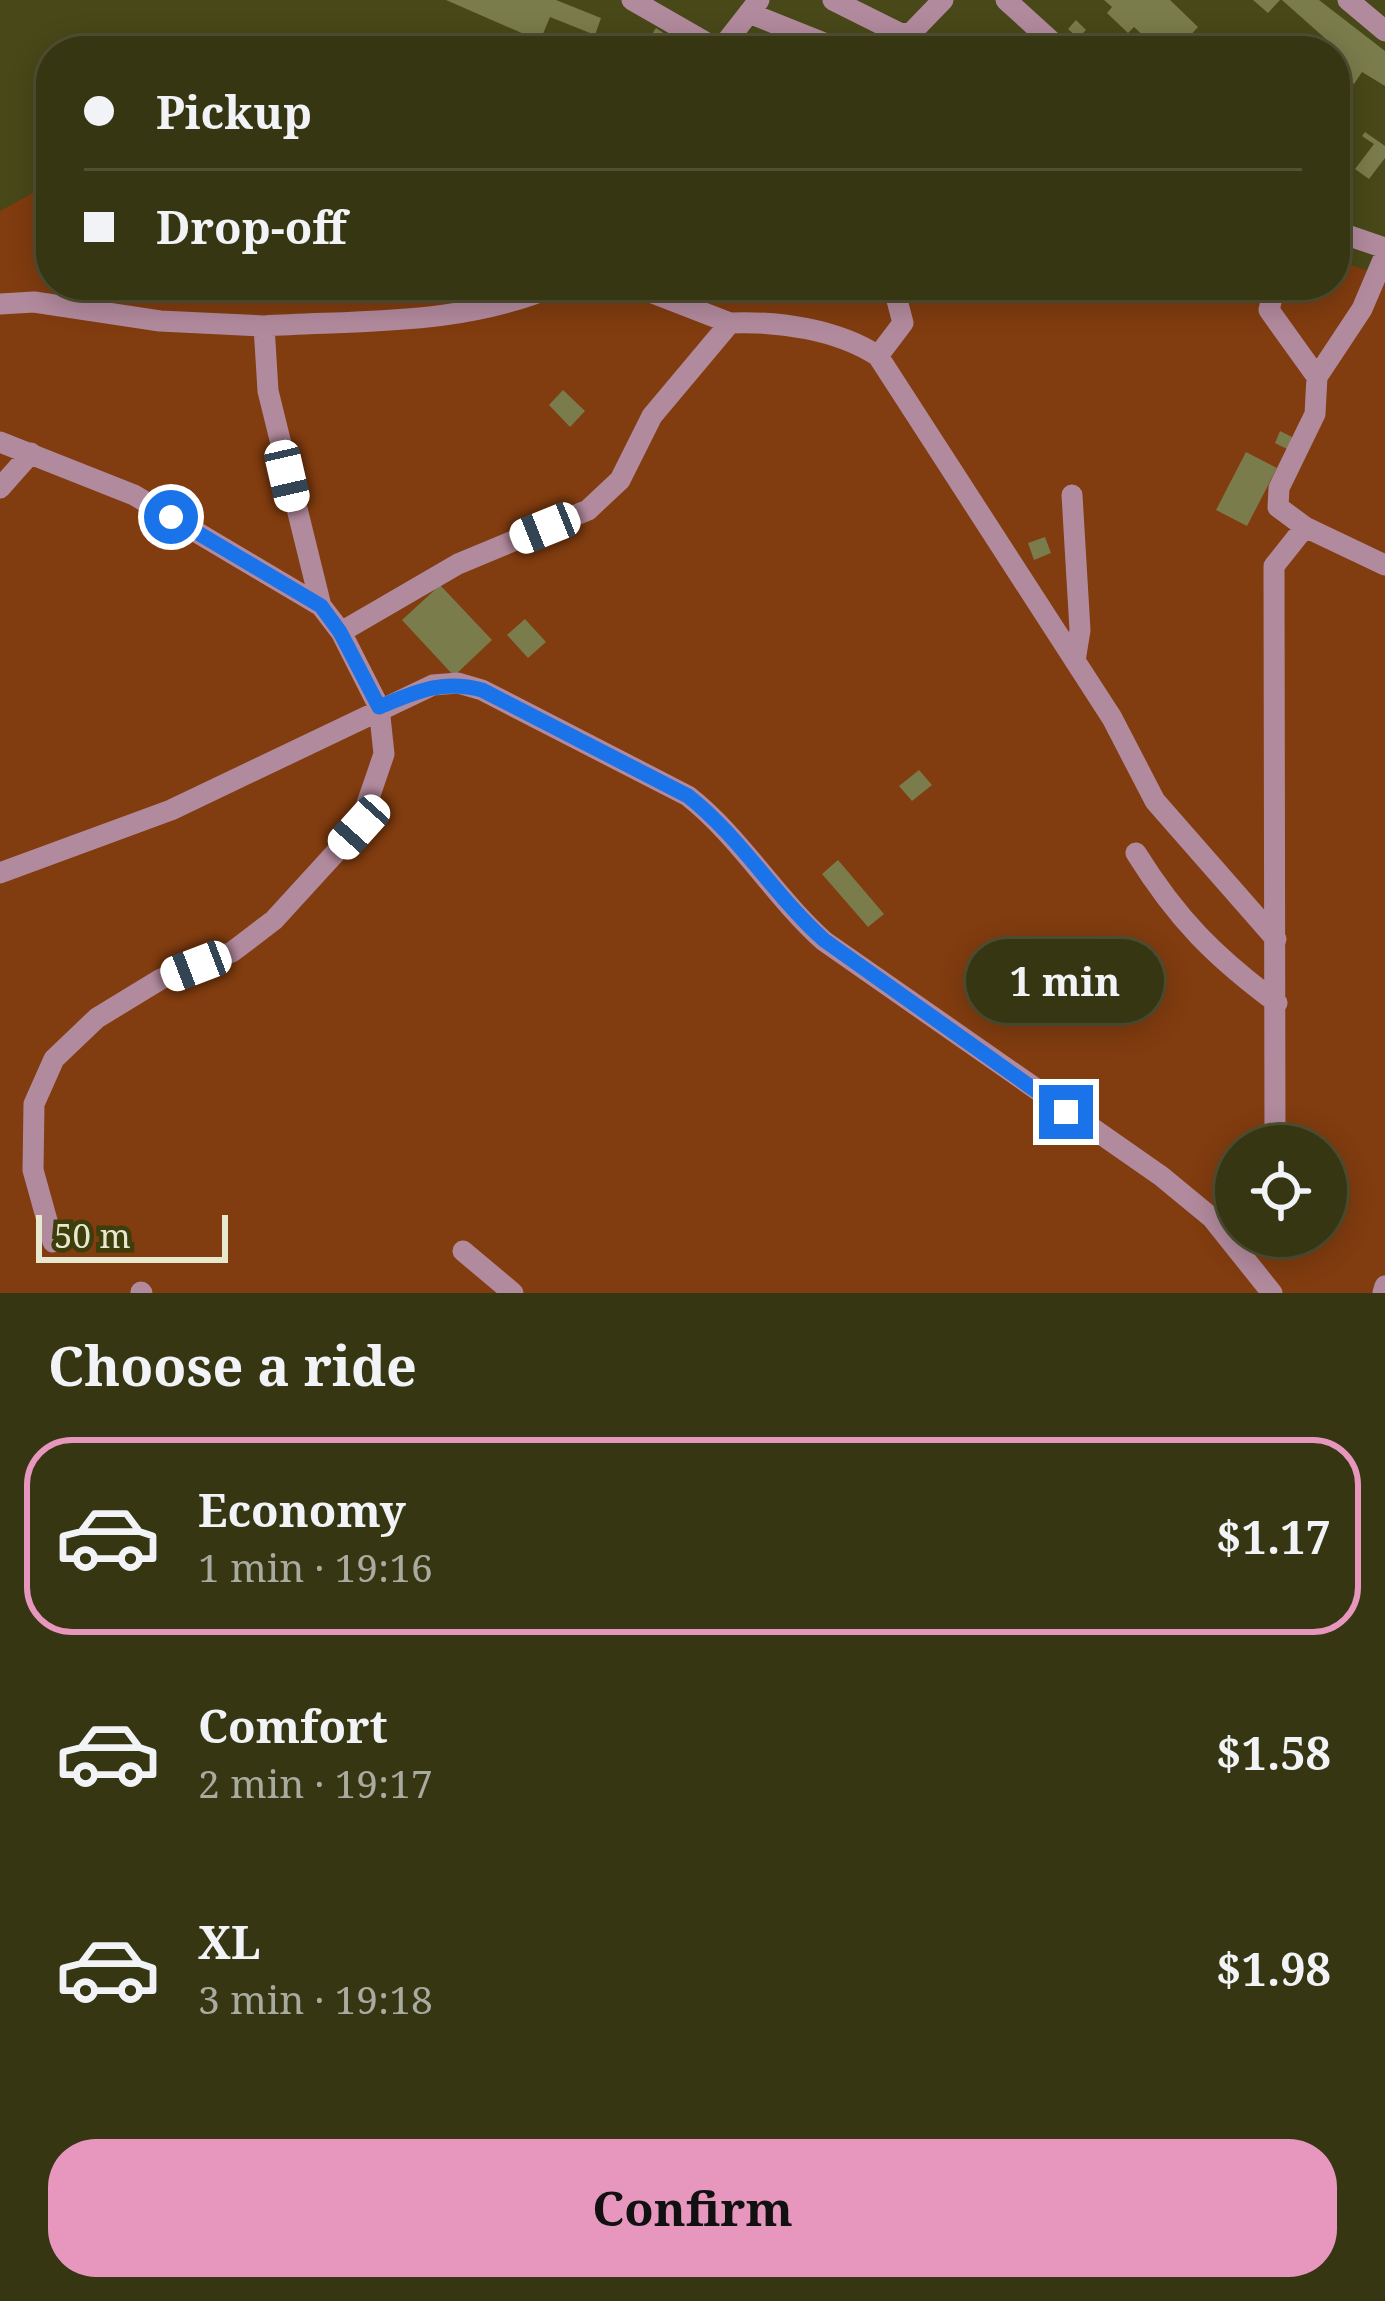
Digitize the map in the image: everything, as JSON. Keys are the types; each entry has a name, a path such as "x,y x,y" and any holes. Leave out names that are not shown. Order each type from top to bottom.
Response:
{"street":[{"path":"632,0 690,36"},
{"path":"833,0 901,34 912,32 943,0"},
{"path":"1006,0 1046,36"},
{"path":"1348,0 1385,31"},
{"path":"724,36 754,7 813,36"},
{"path":"1350,237 1385,252 1362,309 1316,377 1315,414 1276,498 1278,507 1305,527 1385,566"},
{"path":"0,304 34,302 160,322 264,326 387,324 479,310 510,300"},
{"path":"671,300 730,323 765,321 857,342 878,356 1075,661 1155,801 1276,940"},
{"path":"878,356 903,322 897,300"},
{"path":"1271,300 1269,310 1316,377"},
{"path":"340,632 458,564 588,510 620,480 652,416 730,323"},
{"path":"53,1242 33,1170 34,1104 54,1059 97,1018 161,980 232,952 274,920 359,827 384,754 379,707 321,606 268,392 264,326"},
{"path":"0,442 134,495 321,606"},
{"path":"0,488 31,453"},
{"path":"1072,495 1080,630 1075,661"},
{"path":"1275,1125 1274,566 1305,527"},
{"path":"0,873 171,810 433,685 458,683 482,690 688,796 717,819 793,913 824,940 1161,1176 1212,1218 1272,1293"},
{"path":"1136,853 1174,914 1226,965 1277,1003"},
{"path":"464,1251 514,1293"},
{"path":"1252,1263 1253,1257"}],"shaded area":[{"path":"36,191 36,300 1350,300 1350,265 1385,276 1385,1293 0,1293 0,211"}],"building":[{"path":"446,0 556,0 601,18 595,35 550,17 542,36 529,36"},
{"path":"1104,0 1170,0 1198,27 1190,36 1144,36 1134,27 1128,33 1107,13 1112,7"},
{"path":"1253,0 1280,0 1268,13"},
{"path":"1282,0 1319,0 1385,51 1385,86 1362,72 1354,84 1350,81 1350,36 1322,36"},
{"path":"1076,20 1086,30 1076,36 1068,29"},
{"path":"1365,132 1385,146 1385,158 1369,179 1355,169 1374,144 1362,136"},
{"path":"563,390 585,411 570,427 549,405"},
{"path":"1280,431 1294,438 1289,450 1275,443"},
{"path":"1246,452 1277,468 1247,526 1216,510"},
{"path":"1045,537 1051,553 1034,560 1028,543"},
{"path":"440,585 492,640 454,676 402,620"},
{"path":"525,619 546,642 528,658 507,635"},
{"path":"919,770 932,785 912,801 899,786"},
{"path":"838,860 884,914 868,927 822,874"}],"route":[{"path":"171,517 321,606 379,707 433,685 458,683 524,709 688,796 717,819 793,913 824,940 1066,1112"}]}
